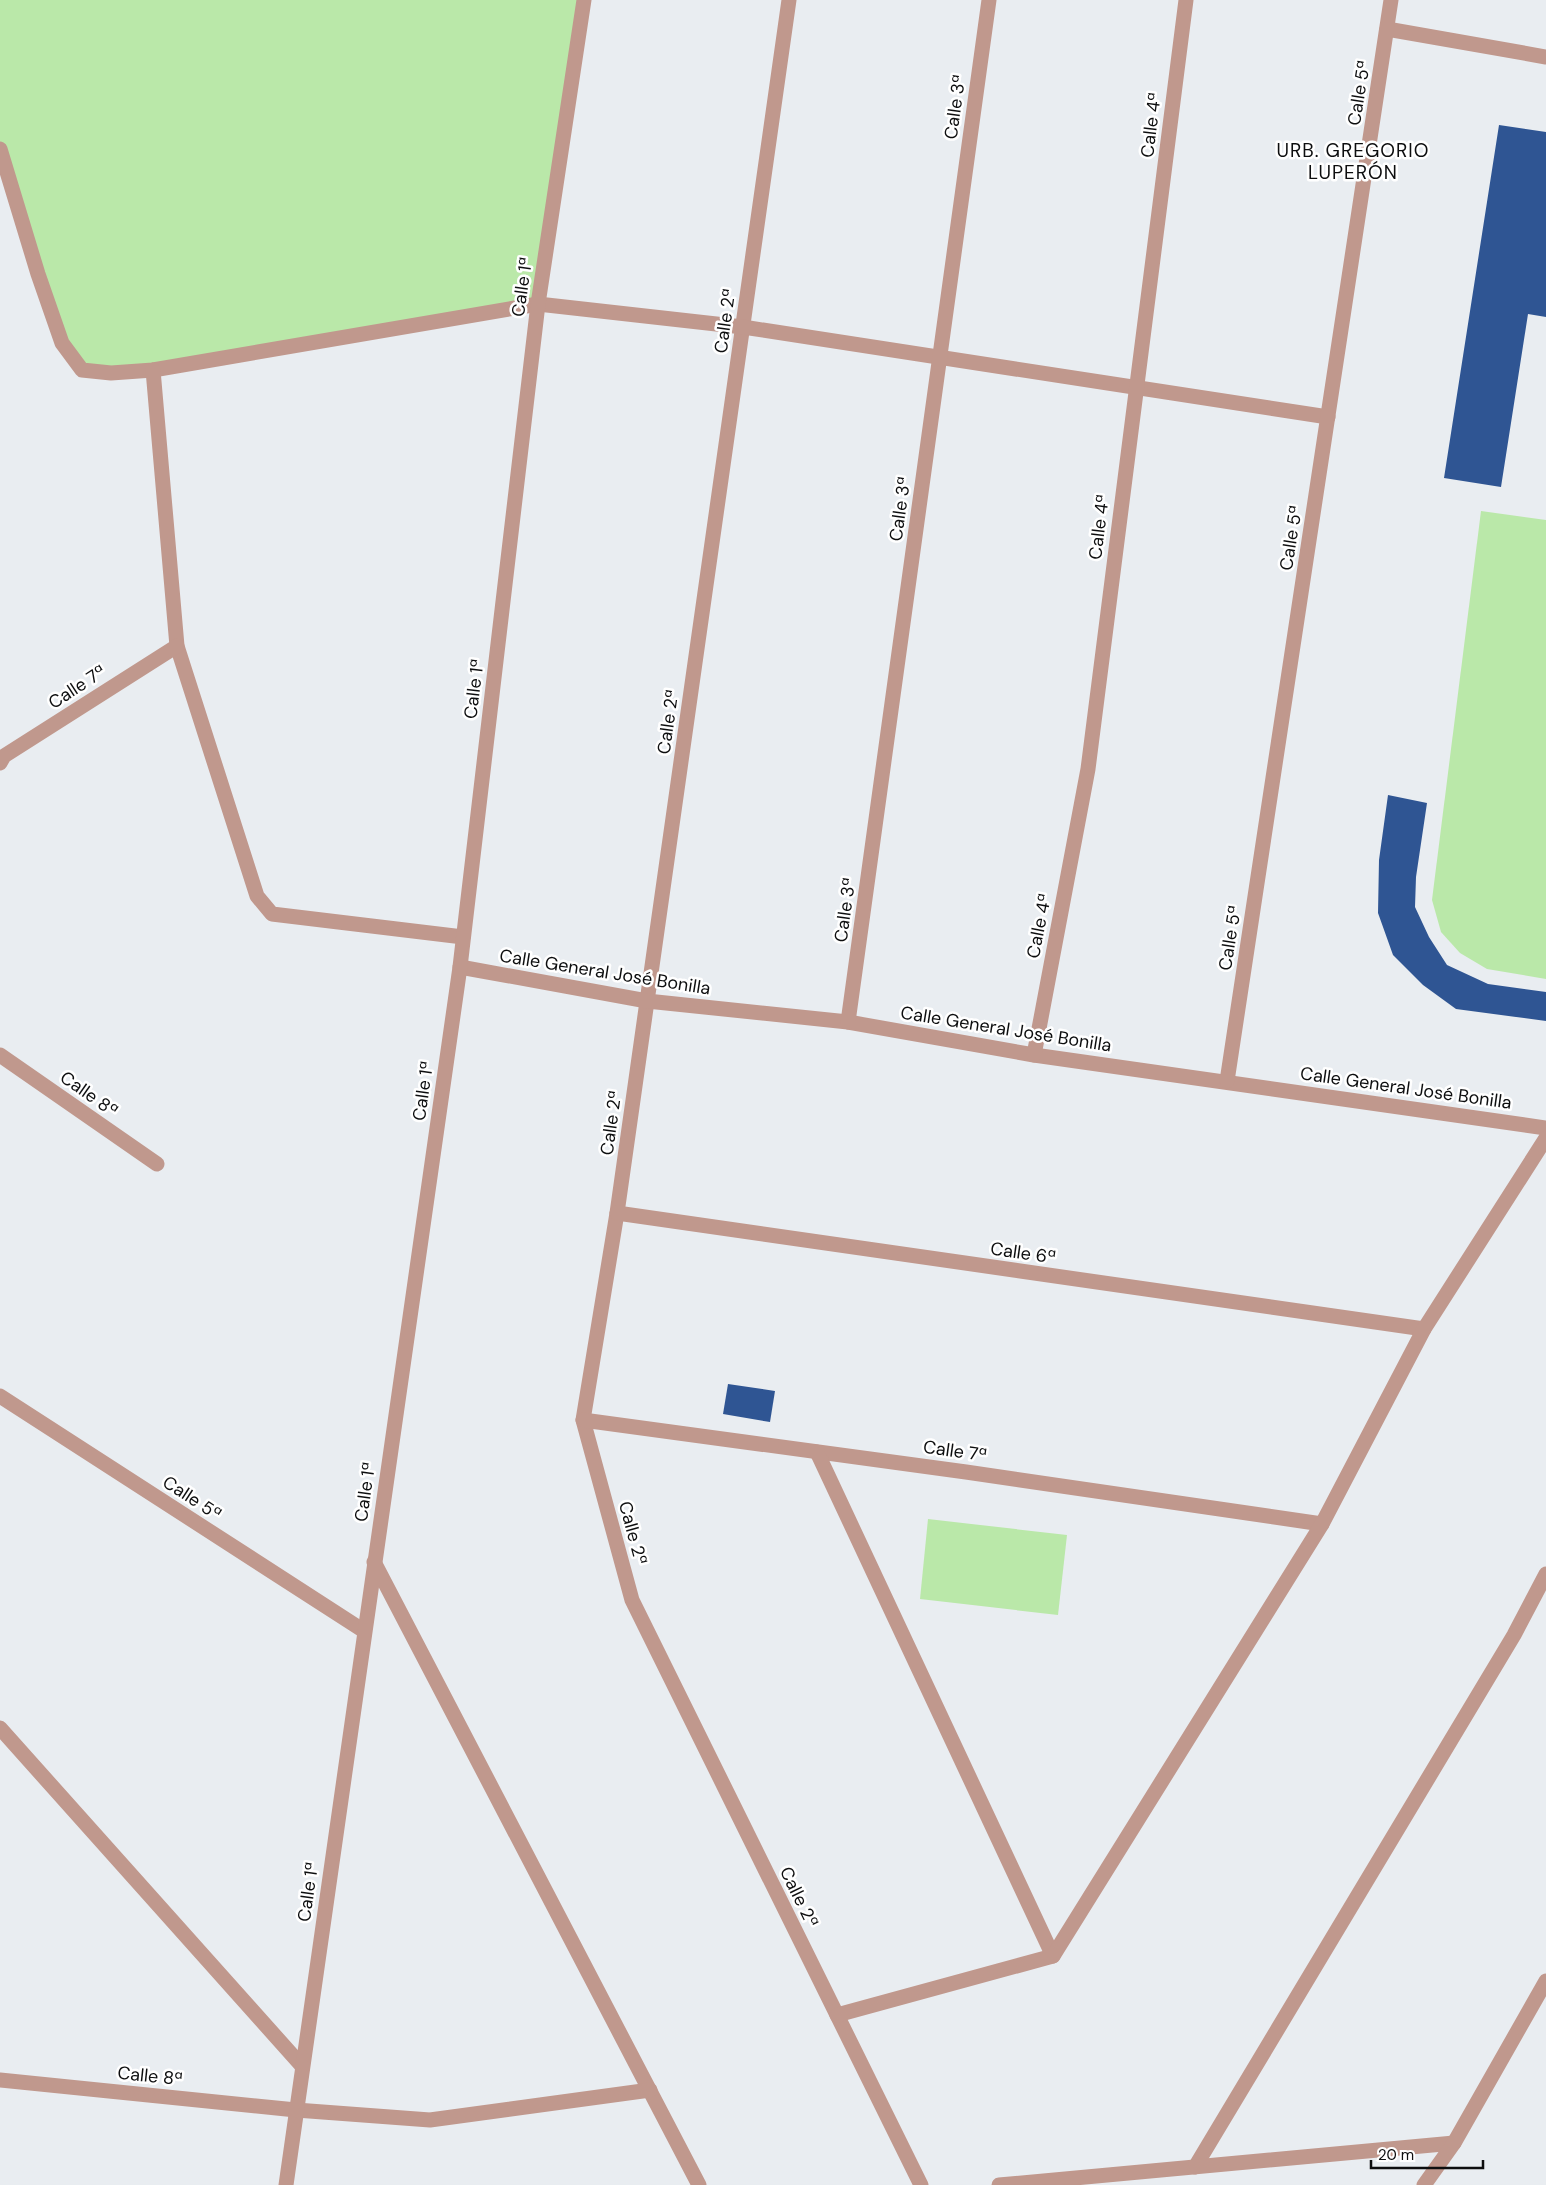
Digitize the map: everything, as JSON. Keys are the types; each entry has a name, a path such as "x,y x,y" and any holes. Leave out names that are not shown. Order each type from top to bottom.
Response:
{"street":[{"name":"Calle 1ª","path":"286,2185 460,967 538,304 584,0"},
{"name":"Calle 2ª","path":"789,0 617,1213 583,1420 632,1600 921,2185"},
{"name":"Calle 3ª","path":"848,1022 989,0"},
{"name":"Calle 4ª","path":"1034,1055 1088,768 1186,0"},
{"name":"Calle 5ª","path":"1227,1082 1391,0"},
{"path":"1388,29 1546,57"},
{"path":"0,149 38,274 62,343 82,370 112,373 153,370 538,304 743,327 1328,416"},
{"path":"153,370 177,646 257,896 272,914 463,937"},
{"name":"Calle 7ª","path":"0,763 4,756 177,646"},
{"name":"Calle General José Bonilla","path":"460,967 647,1001 848,1022 1034,1055 1546,1128"},
{"name":"Calle 8ª","path":"0,1056 157,1164"},
{"path":"837,2016 1053,1956 1322,1524 1424,1329 1546,1138"},
{"name":"Calle 6ª","path":"617,1213 1424,1329"},
{"name":"Calle 5ª","path":"0,1396 364,1631"},
{"name":"Calle 7ª","path":"583,1420 1322,1524"},
{"path":"817,1452 1053,1956"},
{"path":"374,1562 700,2185"},
{"path":"1195,2167 1514,1634 1546,1574"},
{"path":"0,1728 302,2066"},
{"path":"1424,2185 1454,2143 1546,1981"},
{"name":"Calle 8ª","path":"0,2080 296,2110 430,2120 650,2090"},
{"path":"999,2185 1454,2143"}],"green space":[{"path":"0,0 584,0 538,304 153,370 82,370 62,343 0,149"},
{"path":"1481,511 1546,520 1546,979 1487,969 1460,953 1441,932 1432,900"},
{"path":"928,1519 1067,1535 1058,1615 920,1599"}],"building":[{"path":"1499,125 1546,132 1546,317 1528,314 1501,487 1444,478"},
{"path":"1388,795 1427,803 1416,877 1415,907 1429,937 1447,965 1488,984 1546,992 1546,1021 1456,1009 1423,985 1393,955 1378,913 1379,860"},
{"path":"728,1384 775,1391 770,1422 723,1414"}],"district":[{"name":"URB. GREGORIO LUPERÓN","path":"1353,161"}]}
